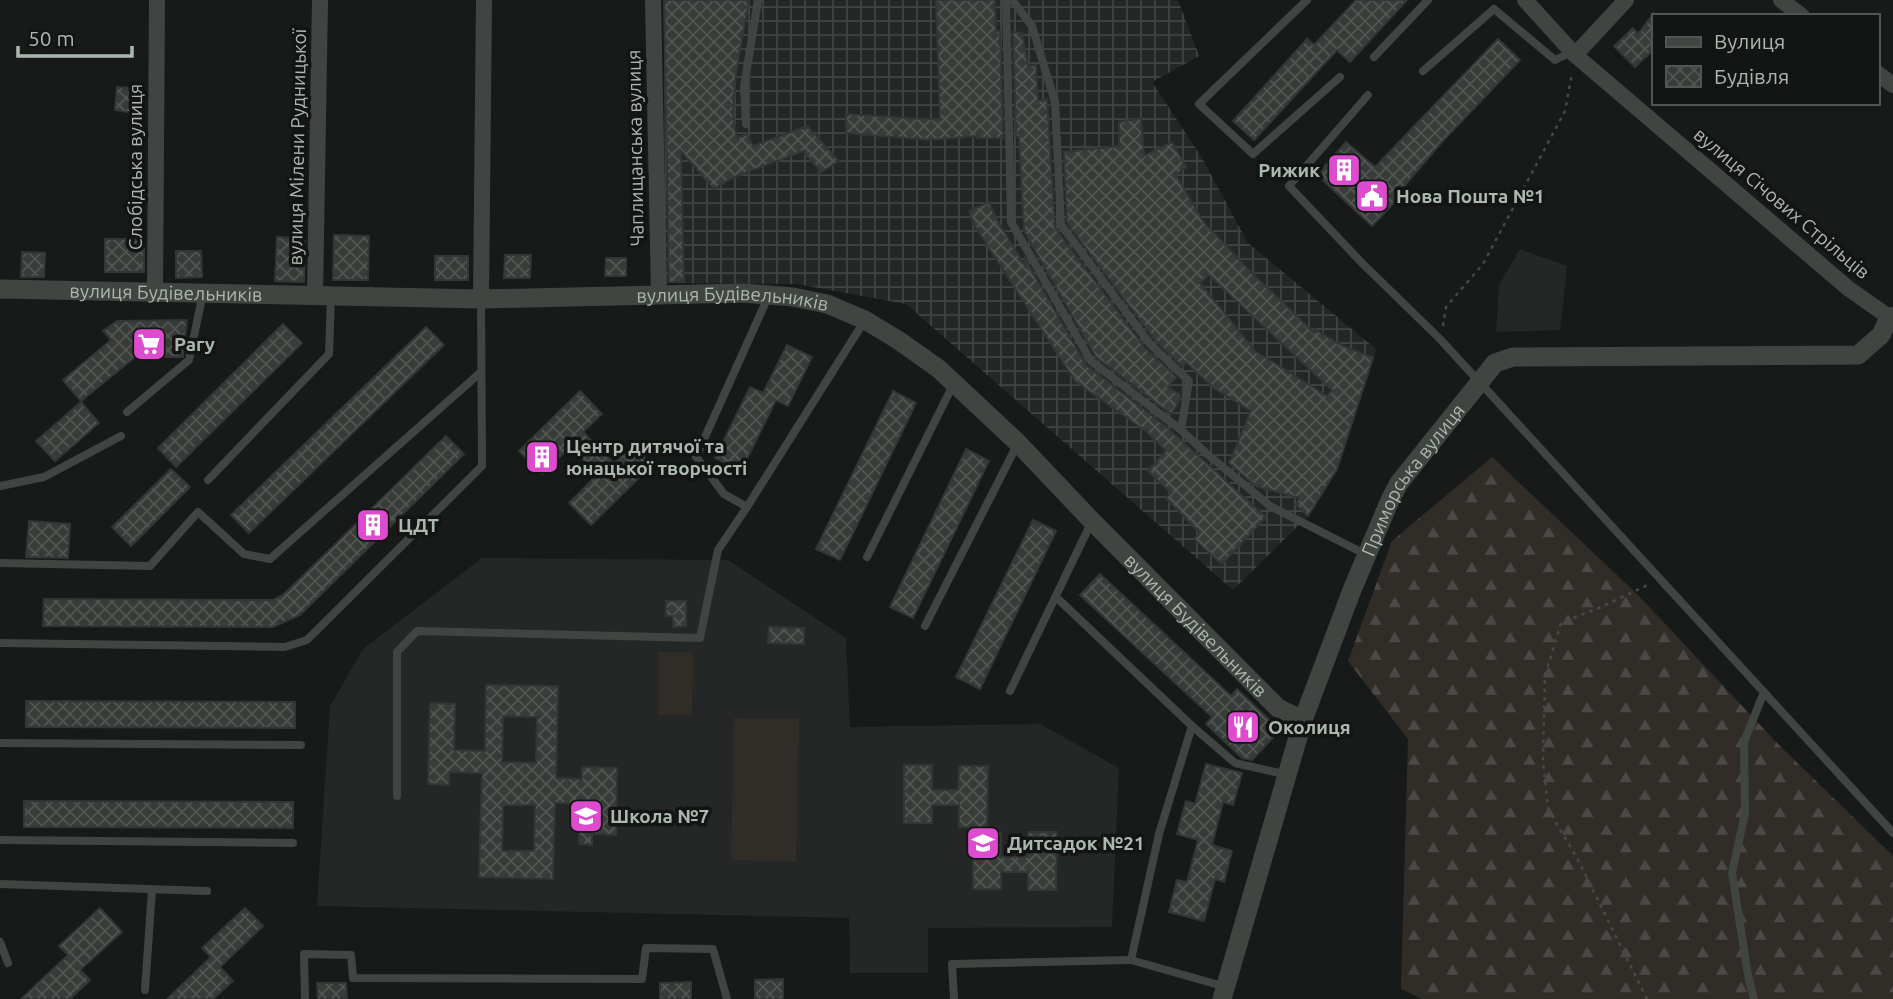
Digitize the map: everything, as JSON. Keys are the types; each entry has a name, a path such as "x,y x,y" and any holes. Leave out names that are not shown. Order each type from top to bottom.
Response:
{"street":[{"name":"Слобідська вулиця","path":"155,292 157,0"},
{"name":"вулиця Мілени Рудницької","path":"320,0 323,295"},
{"path":"481,299 484,0"},
{"name":"Чаплищанська вулиця","path":"653,0 659,295"},
{"name":"вулиця Січових Стрільців","path":"1525,0 1574,53 1849,289 1892,317"},
{"path":"1574,53 1626,0"},
{"path":"1781,0 1799,14"},
{"name":"вулиця Будівельників","path":"0,289 481,299 743,293 793,297 827,304 865,320 939,369 1018,443 1278,708 1303,720"},
{"name":"Приморська вулиця","path":"1224,993 1303,720 1390,500 1399,484 1495,363 1513,357 1858,355 1881,335 1892,317"}],"lane":[{"path":"746,124 744,87 758,0"},
{"path":"1006,0 1011,222 1091,362 1181,430 1270,506 1367,555"},
{"path":"1012,0 1032,26 1055,103 1061,225 1150,344 1189,381 1181,430"},
{"path":"1307,0 1199,104 1253,154 1340,77"},
{"path":"1374,57 1428,0"},
{"path":"1423,71 1494,9 1555,60 1574,53"},
{"path":"1368,95 1289,186 1362,263 1440,339 1893,834"},
{"path":"127,412 189,360 203,293"},
{"path":"208,480 329,354 323,295"},
{"path":"747,507 724,494 696,457 769,295"},
{"path":"0,643 285,647 307,640 482,466 481,299"},
{"path":"397,796 397,653 417,631 700,639 718,550 865,320"},
{"path":"0,563 150,566 198,512 244,554 270,559 481,372"},
{"path":"867,557 954,383"},
{"path":"0,486 44,477 121,436"},
{"path":"925,626 1018,443"},
{"path":"1010,691 1092,521"},
{"path":"1056,597 1192,726 1235,763 1288,775"},
{"path":"1754,999 1732,873 1745,813 1744,741 1764,692"},
{"path":"1131,960 1159,835 1192,726"},
{"path":"0,743 301,745"},
{"path":"0,840 293,843"},
{"path":"0,884 207,891"},
{"path":"145,990 152,890"},
{"path":"0,942 8,963"},
{"path":"305,999 304,954 351,955 353,978 642,979 646,948 713,949 727,999"},
{"path":"954,999 952,964 1131,960 1224,993"}],"path":[{"path":"1440,339 1446,307 1483,264 1565,111 1574,53"},
{"path":"1647,999 1578,860 1548,809 1543,761 1545,675 1561,623 1650,585 1656,575"}],"shaded area":[{"path":"664,0 1178,0 1199,56 1152,82 1202,158 1248,243 1376,349 1337,469 1308,516 1233,590 906,304 797,284 665,283"},
{"path":"1520,249 1567,266 1560,330 1496,332 1499,285"},
{"name":"Школа №7","path":"482,558 728,560 846,638 850,727 1040,724 1119,768 1112,927 928,928 928,973 850,973 849,918 317,906 330,706 363,649"}],"green space":[{"path":"1492,457 1638,595 1775,741 1893,856 1893,999 1422,999 1401,989 1408,739 1348,661 1392,541"},
{"path":"658,652 693,652 692,715 658,715"},
{"path":"734,718 799,719 796,862 731,860"}],"building":[{"path":"664,0 749,0 736,73 733,114 737,138 747,134 753,146 807,126 839,161 821,172 803,151 734,177 714,189 681,151 684,282 669,282"},
{"path":"936,0 995,0 996,31 1000,31 1003,138 977,136 930,140 846,133 846,114 940,120"},
{"path":"1356,0 1407,0 1350,62 1337,50 1254,140 1233,121 1307,39 1314,45"},
{"path":"1652,15 1652,51 1635,67 1614,46 1633,28 1638,34"},
{"path":"1013,32 1022,33 1028,66 1036,65 1038,101 1047,99 1055,228 1145,348 1176,377 1168,387 1180,395 1171,414 1096,357 1024,231 1019,137 1016,137"},
{"path":"1498,39 1520,60 1441,143 1400,191 1403,193 1372,226 1317,175 1346,142 1375,167"},
{"path":"117,87 133,88 133,113 115,110"},
{"path":"1141,118 1144,156 1172,142 1186,167 1176,175 1204,223 1314,333 1316,330 1341,345 1373,358 1337,469 1308,516 1296,505 1299,498 1256,486 1229,463 1251,411 1214,388 1186,362 1183,367 1155,340 1067,223 1064,152 1119,146 1119,122","holes":["1209,275 1332,390 1327,396 1255,351 1200,283"]},
{"path":"989,202 997,220 1025,266 1025,259 1086,365 1164,425 1266,517 1222,564 1194,539 1200,533 1166,498 1171,493 1148,471 1166,451 1147,432 1075,381 975,226 969,211"},
{"path":"334,235 369,236 368,280 333,280"},
{"path":"277,237 305,238 304,282 275,281"},
{"path":"105,239 144,239 144,272 105,272"},
{"path":"176,251 201,251 202,277 176,278"},
{"path":"22,252 45,253 44,277 21,277"},
{"path":"505,255 531,255 530,278 504,278"},
{"path":"435,256 468,256 468,280 435,280"},
{"path":"606,258 626,258 626,276 605,276"},
{"name":"Рагу","path":"187,320 183,357 135,357 81,401 63,380 111,340 103,331 117,321"},
{"path":"283,324 302,343 176,467 158,448"},
{"path":"426,327 444,345 249,533 231,515"},
{"path":"787,345 812,357 788,406 776,400 741,471 715,458 750,387 763,393"},
{"name":"Центр дитячої та юнацької творчості","path":"580,391 602,414 583,432 614,463 633,445 652,465 591,525 569,503 598,474 570,447 542,474 519,451"},
{"path":"893,391 916,403 840,560 816,549"},
{"path":"81,402 99,423 55,461 36,441"},
{"path":"446,436 464,454 300,615 273,627 43,626 44,599 273,600 283,595"},
{"path":"966,449 989,461 913,618 890,607"},
{"path":"171,469 190,487 131,546 112,527"},
{"path":"1033,520 1056,531 980,689 956,677"},
{"path":"29,521 70,524 68,558 26,557"},
{"path":"1100,574 1231,696 1237,689 1280,730 1252,760 1242,758 1206,724 1212,717 1080,595"},
{"path":"666,601 686,601 686,626 673,627 673,616 666,616"},
{"path":"769,627 804,628 804,644 768,643"},
{"path":"486,685 558,686 556,778 582,779 582,767 617,768 616,835 592,834 592,845 579,844 580,803 555,803 553,879 479,877 482,773 449,772 449,785 428,784 430,703 455,704 454,750 485,751","holes":["503,716 537,717 536,763 502,762","503,805 535,805 534,851 502,851"]},
{"path":"26,701 295,702 295,728 26,727"},
{"path":"1206,764 1242,773 1233,805 1223,802 1212,845 1232,851 1224,882 1215,879 1204,921 1169,912 1177,880 1187,882 1198,840 1177,834 1186,801 1195,804"},
{"path":"904,765 932,765 932,790 958,790 959,766 988,766 987,832 1001,833 1001,857 1027,857 1028,832 1057,832 1056,890 1028,890 1028,872 1001,872 1001,889 973,889 973,827 959,827 959,805 932,805 932,823 904,823"},
{"path":"24,801 293,802 293,828 24,827"},
{"path":"100,908 122,932 80,970 90,980 70,999 21,999 68,955 59,946"},
{"path":"245,908 263,926 220,967 233,981 213,999 167,999 211,957 202,948"},
{"path":"783,979 783,999 755,999 755,980"},
{"path":"691,982 691,999 660,999 660,983"},
{"path":"317,983 346,983 347,999 318,999"}],"place":[{"name":"Рижик","path":"1344,170"},
{"name":"Нова Пошта №1","path":"1372,196"},
{"name":"Рагу","path":"149,344"},
{"name":"Центр дитячої та юнацької творчості","path":"542,457"},
{"name":"ЦДТ","path":"373,525"},
{"name":"Околиця","path":"1243,727"},
{"name":"Школа №7","path":"586,816"},
{"name":"Дитсадок №21","path":"983,843"}]}
